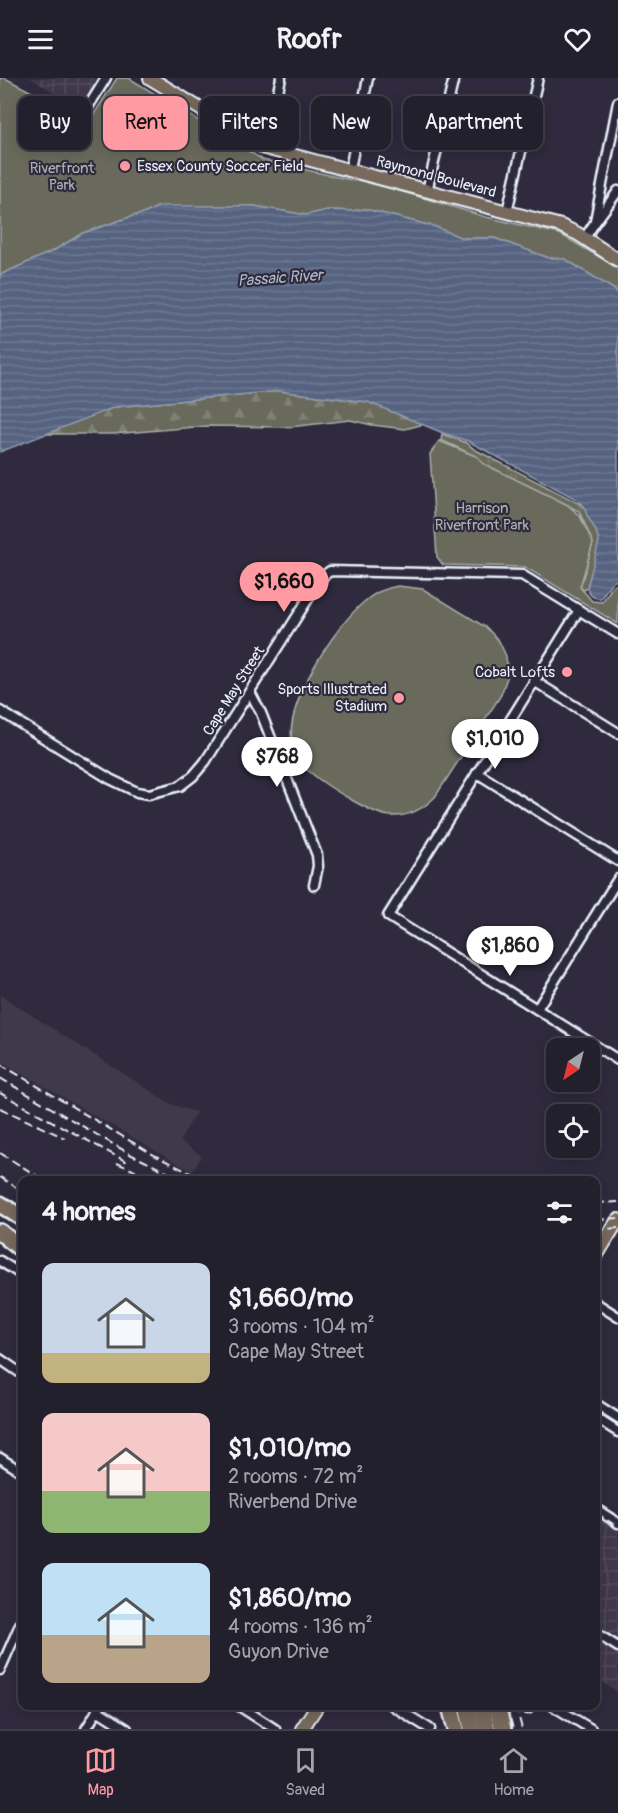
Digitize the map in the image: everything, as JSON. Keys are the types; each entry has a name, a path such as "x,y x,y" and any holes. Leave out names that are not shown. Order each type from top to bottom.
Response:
{"highway":[{"path":"0,1204 18,1215"},
{"path":"0,1222 18,1233"},
{"path":"0,1232 18,1247"},
{"path":"451,1710 456,1729"},
{"path":"468,1710 472,1729"},
{"path":"483,1710 488,1729"},
{"path":"498,1710 503,1729"}],"main road":[{"name":"Raymond Boulevard","path":"150,78 200,109"},
{"name":"Raymond Boulevard","path":"272,150 561,226 585,238 618,260"},
{"path":"600,1249 618,1220"},
{"path":"302,1729 314,1710"}],"street":[{"path":"91,102 106,78"},
{"path":"277,96 281,78"},
{"path":"350,169 368,78"},
{"path":"427,191 454,78"},
{"path":"507,212 538,78"},
{"path":"595,221 618,102"},
{"path":"585,238 618,191"},
{"name":"Cape May Street","path":"0,711 110,779 137,792 149,794 180,786 205,762 319,582 325,573 330,571 518,575 531,580 618,634"},
{"path":"579,610 388,916 618,1060"},
{"path":"534,681 618,733"},
{"path":"250,692 261,713 317,855 318,867 314,885"},
{"path":"477,773 618,861"},
{"path":"537,1009 618,879"},
{"path":"0,1261 18,1272"},
{"path":"600,1306 618,1317"},
{"path":"0,1359 18,1371"},
{"path":"600,1407 618,1418"},
{"path":"600,1421 618,1432"},
{"path":"0,1458 18,1469"},
{"path":"600,1512 618,1523"},
{"path":"0,1670 18,1629"},
{"path":"600,1636 618,1647"},
{"path":"86,1729 97,1710"},
{"path":"101,1710 127,1729"},
{"path":"245,1710 275,1729"},
{"path":"399,1710 430,1729"},
{"path":"560,1710 591,1729"}],"shaded area":[{"path":"30,78 98,78 87,96 59,96"},
{"path":"0,995 173,1105 196,1112 180,1141 202,1156 192,1172 0,1061"},
{"path":"600,1514 618,1525 618,1692 600,1681"}],"green space":[{"name":"Riverfront Park","path":"0,78 5,78 39,96 18,96 18,150 91,150 91,119 103,100 103,150 188,150 188,114 200,121 200,150 247,150 263,160 355,181 361,179 486,217 560,234 618,268 618,292 565,259 549,258 494,238 462,238 436,227 365,209 328,210 306,215 254,206 157,207 146,213 83,233 55,250 0,275"},
{"name":"Riverfront Park","path":"117,78 129,78 158,96 106,96"},
{"path":"279,391 368,402 424,424 405,429 350,420 290,427 208,426 112,434 44,434 115,407"},
{"path":"442,434 467,443 474,449 584,506 599,541 587,588 584,590 580,587 593,543 579,511 482,463 478,457 441,440"},
{"name":"Harrison Riverfront Park","path":"439,441 478,457 482,463 568,505 580,516 593,543 580,587 592,601 602,602 613,586 618,584 618,624 525,567 443,565 437,557 430,454"},
{"name":"Sports Illustrated Stadium","path":"398,586 423,589 487,628 499,641 506,656 508,675 501,695 435,797 415,811 391,816 373,811 350,799 308,771 294,751 291,730 295,711 313,668 339,629 369,598 380,591"}],"water":[{"name":"Passaic River","path":"165,206 254,206 306,215 328,210 365,209 436,227 462,238 494,238 549,258 565,259 618,292 618,579 611,583 601,598 589,593 587,588 599,542 584,506 578,500 468,441 368,402 279,391 115,407 0,452 0,275 55,250 83,233"}],"railway":[{"path":"0,1064 154,1155 196,1176"},
{"path":"0,1078 130,1154 175,1176"},
{"path":"0,1093 127,1162"},
{"path":"0,1108 65,1138"},
{"path":"0,1153 37,1176"},
{"path":"117,1163 146,1176"},
{"path":"0,1177 18,1188"},
{"path":"600,1203 618,1202"},
{"path":"600,1220 618,1218"},
{"path":"600,1230 618,1228"},
{"path":"600,1516 618,1527"},
{"path":"508,1710 513,1729"},
{"path":"517,1710 522,1729"}],"place":[{"name":"Essex County Soccer Field","path":"125,166"},
{"name":"Cobalt Lofts","path":"567,672"},
{"name":"Sports Illustrated Stadium","path":"399,698"}]}
